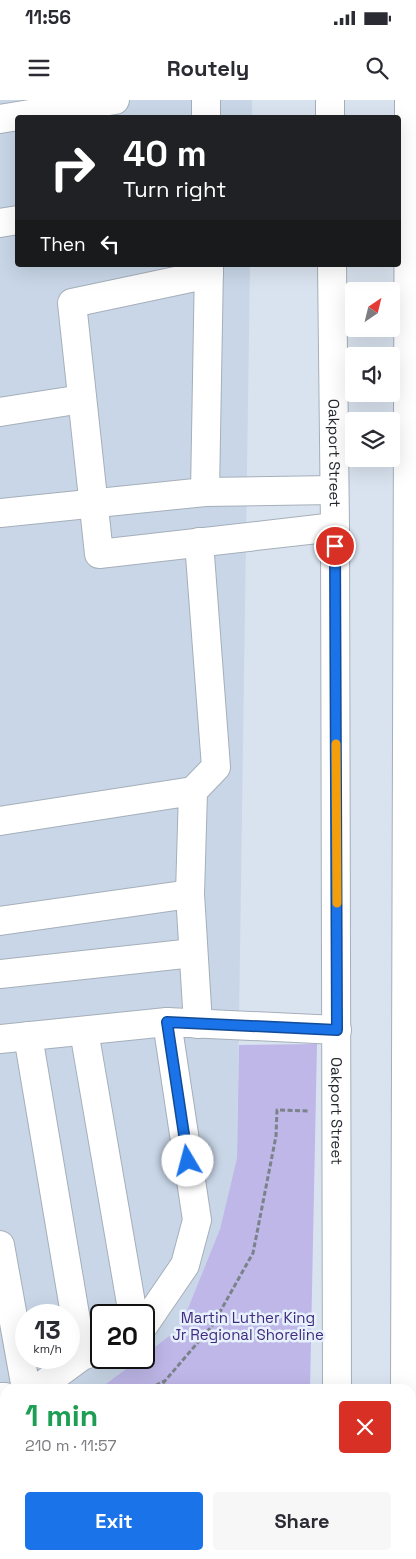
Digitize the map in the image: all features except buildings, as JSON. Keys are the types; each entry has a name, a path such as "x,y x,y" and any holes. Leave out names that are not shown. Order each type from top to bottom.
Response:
{"main road":[{"path":"24,115 115,100"},
{"path":"206,100 206,115"},
{"path":"330,100 330,115"},
{"path":"405,1384 408,105"},
{"path":"0,119 15,117"},
{"path":"0,223 15,220"},
{"name":"Oakport Street","path":"332,267 335,527 337,1384"},
{"path":"205,492 209,269 72,303 98,554 335,527"},
{"path":"0,412 82,398"},
{"path":"0,513 205,492 334,490"},
{"path":"0,821 193,791 216,767 199,542"},
{"path":"193,791 190,894 198,1024"},
{"path":"0,921 190,894"},
{"path":"0,974 193,953"},
{"path":"0,1039 167,1022 337,1030"},
{"path":"155,1309 185,1265 196,1220 167,1022"},
{"path":"84,1031 131,1304"},
{"path":"28,1036 90,1343"},
{"path":"0,1245 25,1384"},
{"path":"44,1384 90,1354"}],"path":[{"path":"162,1384 212,1326 253,1253 276,1136 277,1110 336,1111"},
{"path":"158,1384 167,1379"}],"shaded area":[{"path":"0,100 252,100 252,115 15,115 15,267 250,267 237,1158 220,1229 180,1328 155,1347 155,1304 90,1304 90,1369 126,1369 106,1384 0,1384"}],"green space":[{"name":"Martin Luther King Jr Regional Shoreline","path":"317,1044 310,1384 106,1384 126,1369 155,1369 155,1347 180,1328 220,1229 237,1158 239,1045"}],"slow traffic":[{"path":"336,744 337,903"}],"route":[{"path":"188,1161 167,1022 337,1030 335,546"}]}
